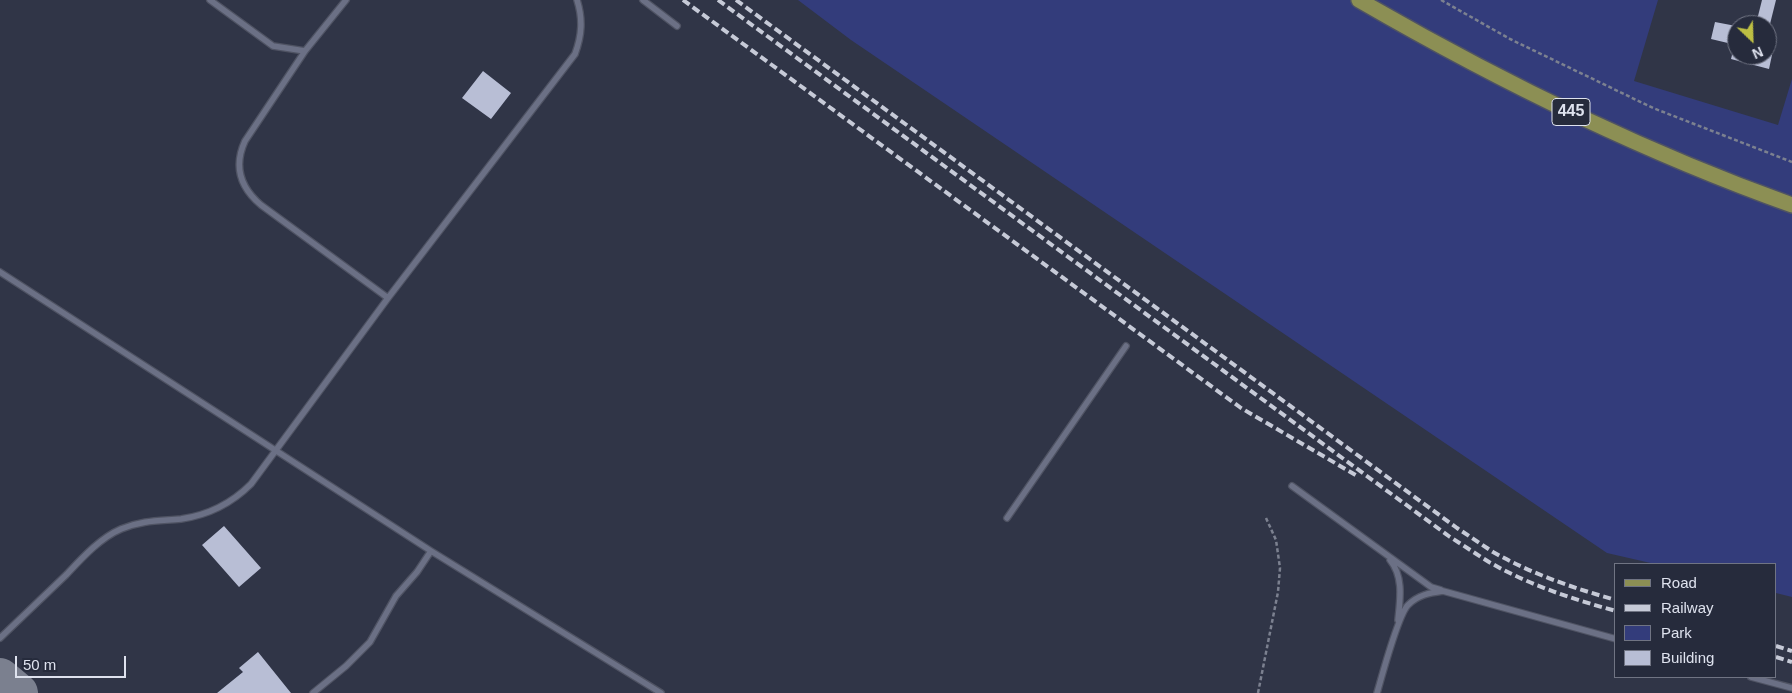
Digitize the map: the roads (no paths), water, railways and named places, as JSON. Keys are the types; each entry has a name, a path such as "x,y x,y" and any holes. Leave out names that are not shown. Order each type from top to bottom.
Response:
{"main road":[{"name":"445","path":"1358,0 1496,75 1559,106 1700,170 1792,205"}],"lane":[{"path":"210,0 272,46 305,51"},
{"path":"346,0 305,51 245,141 239,158 241,179 251,197 262,206 388,298"},
{"path":"0,638 102,541 120,530 140,523 180,519 218,509 232,501 251,484 388,298 575,54 579,44 582,22 577,0"},
{"path":"643,0 677,26"},
{"path":"0,272 431,551 661,693"},
{"path":"1007,518 1126,346"},
{"path":"1292,486 1432,587 1614,638"},
{"path":"313,693 346,666 370,642 396,596 417,572 431,551"},
{"path":"1386,554 1396,566 1400,582 1401,595 1398,627"},
{"path":"1377,693 1405,607 1421,596 1443,591"},
{"path":"1755,678 1792,688"}],"railway":[{"path":"683,0 1241,408 1359,477"},
{"path":"718,0 1450,537 1489,562 1520,578 1567,596 1614,610"},
{"path":"736,0 1457,528 1493,552 1538,574 1614,599"},
{"path":"1777,646 1792,651"},
{"path":"1777,657 1792,662"}]}
